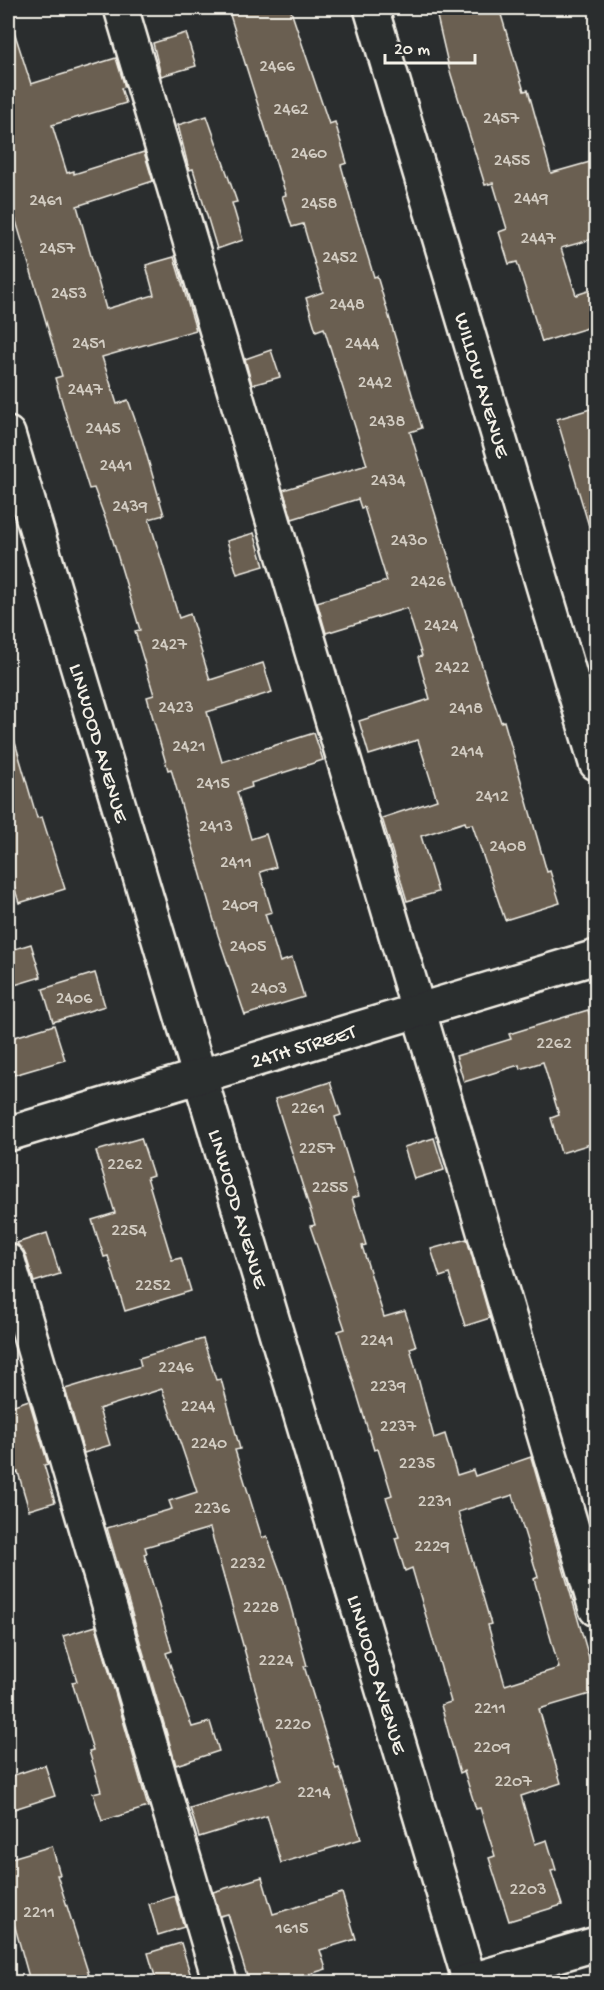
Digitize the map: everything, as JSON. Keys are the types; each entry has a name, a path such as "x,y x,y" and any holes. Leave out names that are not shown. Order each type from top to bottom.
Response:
{"street":[{"path":"121,8 597,1609"},
{"name":"WILLOW AVENUE","path":"371,8 597,763"},
{"name":"LINWOOD AVENUE","path":"8,434 201,1076 468,1982"},
{"name":"24TH STREET","path":"8,1134 597,957"},
{"path":"8,1261 220,1983"},
{"path":"468,1982 597,1944"}],"building":[{"path":"254,8 290,8 329,124 335,122 347,163 341,165 353,208 374,277 377,276 422,428 410,432 487,682 501,722 504,721 547,872 550,871 560,903 505,920 472,824 466,825 465,822 421,836 438,892 407,901 382,818 437,800 418,740 369,755 359,721 430,699 418,657 422,656 407,608 326,633 317,602 387,581 364,507 361,508 358,499 292,519 283,490 367,465 324,328 316,331 306,298 323,292 303,224 292,227 282,196 286,195 230,15"},
{"path":"435,8 499,8 524,91 528,90 551,173 597,160 597,238 561,248 576,295 597,288 597,325 542,342 517,262 509,264 499,232 507,229 493,183 485,185 449,68"},
{"path":"8,28 13,28 31,84 116,58 125,87 121,88 126,103 52,125 67,173 74,171 74,174 144,152 153,181 77,206 106,309 154,295 146,265 174,257 196,330 102,357 117,404 128,400 142,439 164,515 149,519 179,618 190,614 210,680 263,663 272,692 207,712 222,762 314,733 323,760 251,783 252,787 237,792 251,839 266,834 276,867 260,872 272,912 265,914 280,962 292,958 304,997 245,1015 218,935 171,769 168,770 158,736 147,697 154,695 135,631 140,630 110,531 94,488 89,489 67,419 55,378 62,376 8,194"},
{"path":"186,33 196,66 161,76 153,43"},
{"path":"207,116 237,202 232,203 243,240 217,249 193,169 189,170 178,125"},
{"path":"271,350 280,377 252,385 245,359"},
{"path":"597,407 597,532 591,533 557,419"},
{"path":"254,533 264,566 237,574 227,541"},
{"path":"14,739 37,818 42,817 65,889 19,903 8,865 8,740"},
{"path":"31,944 41,977 8,987 8,951"},
{"path":"95,973 105,1006 53,1022 43,989"},
{"path":"588,1010 597,1039 597,1142 561,1153 551,1118 559,1115 543,1062 520,1069 519,1065 464,1082 456,1056 511,1039 509,1034"},
{"path":"54,1025 65,1060 14,1075 8,1056 8,1039"},
{"path":"330,1082 341,1115 335,1117 359,1196 352,1198 366,1245 362,1246 384,1317 405,1311 416,1346 410,1348 434,1438 445,1434 457,1475 473,1470 475,1476 531,1457 597,1685 597,1692 539,1709 561,1783 521,1796 535,1844 547,1840 556,1870 551,1871 562,1905 509,1921 489,1858 495,1856 480,1808 476,1809 464,1771 460,1773 451,1742 441,1705 451,1702 412,1568 405,1571 395,1538 399,1537 386,1497 392,1495 378,1449 374,1450 338,1331 345,1329 310,1226 315,1225 275,1099","holes":["513,1495 538,1577 534,1579 559,1668 505,1685 488,1625 491,1624 458,1512"]},
{"path":"141,1138 153,1175 147,1177 172,1260 181,1258 191,1291 125,1311 108,1256 104,1257 92,1220 115,1213 96,1151"},
{"path":"434,1138 444,1170 414,1179 404,1147"},
{"path":"47,1233 60,1274 34,1282 26,1256 17,1243"},
{"path":"467,1239 490,1318 465,1326 449,1274 440,1277 431,1249"},
{"path":"203,1339 216,1380 221,1379 240,1449 235,1450 262,1538 267,1536 284,1582 307,1666 304,1666 336,1769 339,1768 361,1839 281,1863 267,1816 199,1837 190,1808 281,1780 210,1528 145,1547 147,1553 144,1554 172,1651 166,1653 192,1727 210,1722 219,1751 176,1765 107,1528 172,1509 169,1501 197,1492 162,1389 99,1409 110,1445 84,1453 65,1389 141,1366 139,1358"},
{"path":"29,1400 48,1464 44,1465 55,1502 29,1510 18,1472 14,1473 8,1453 8,1407"},
{"path":"96,1626 148,1807 102,1821 93,1793 101,1791 89,1751 93,1750 72,1682 77,1681 63,1636"},
{"path":"45,1765 55,1796 8,1811 8,1777"},
{"path":"52,1846 60,1875 57,1875 90,1978 75,1983 48,1983 46,1976 30,1981 8,1902 8,1859"},
{"path":"262,1877 273,1914 342,1893 356,1939 320,1950 326,1969 281,1983 249,1983 228,1914 220,1916 213,1892"},
{"path":"175,1896 184,1927 158,1935 149,1904"},
{"path":"181,1943 193,1983 157,1983 148,1953"}]}
